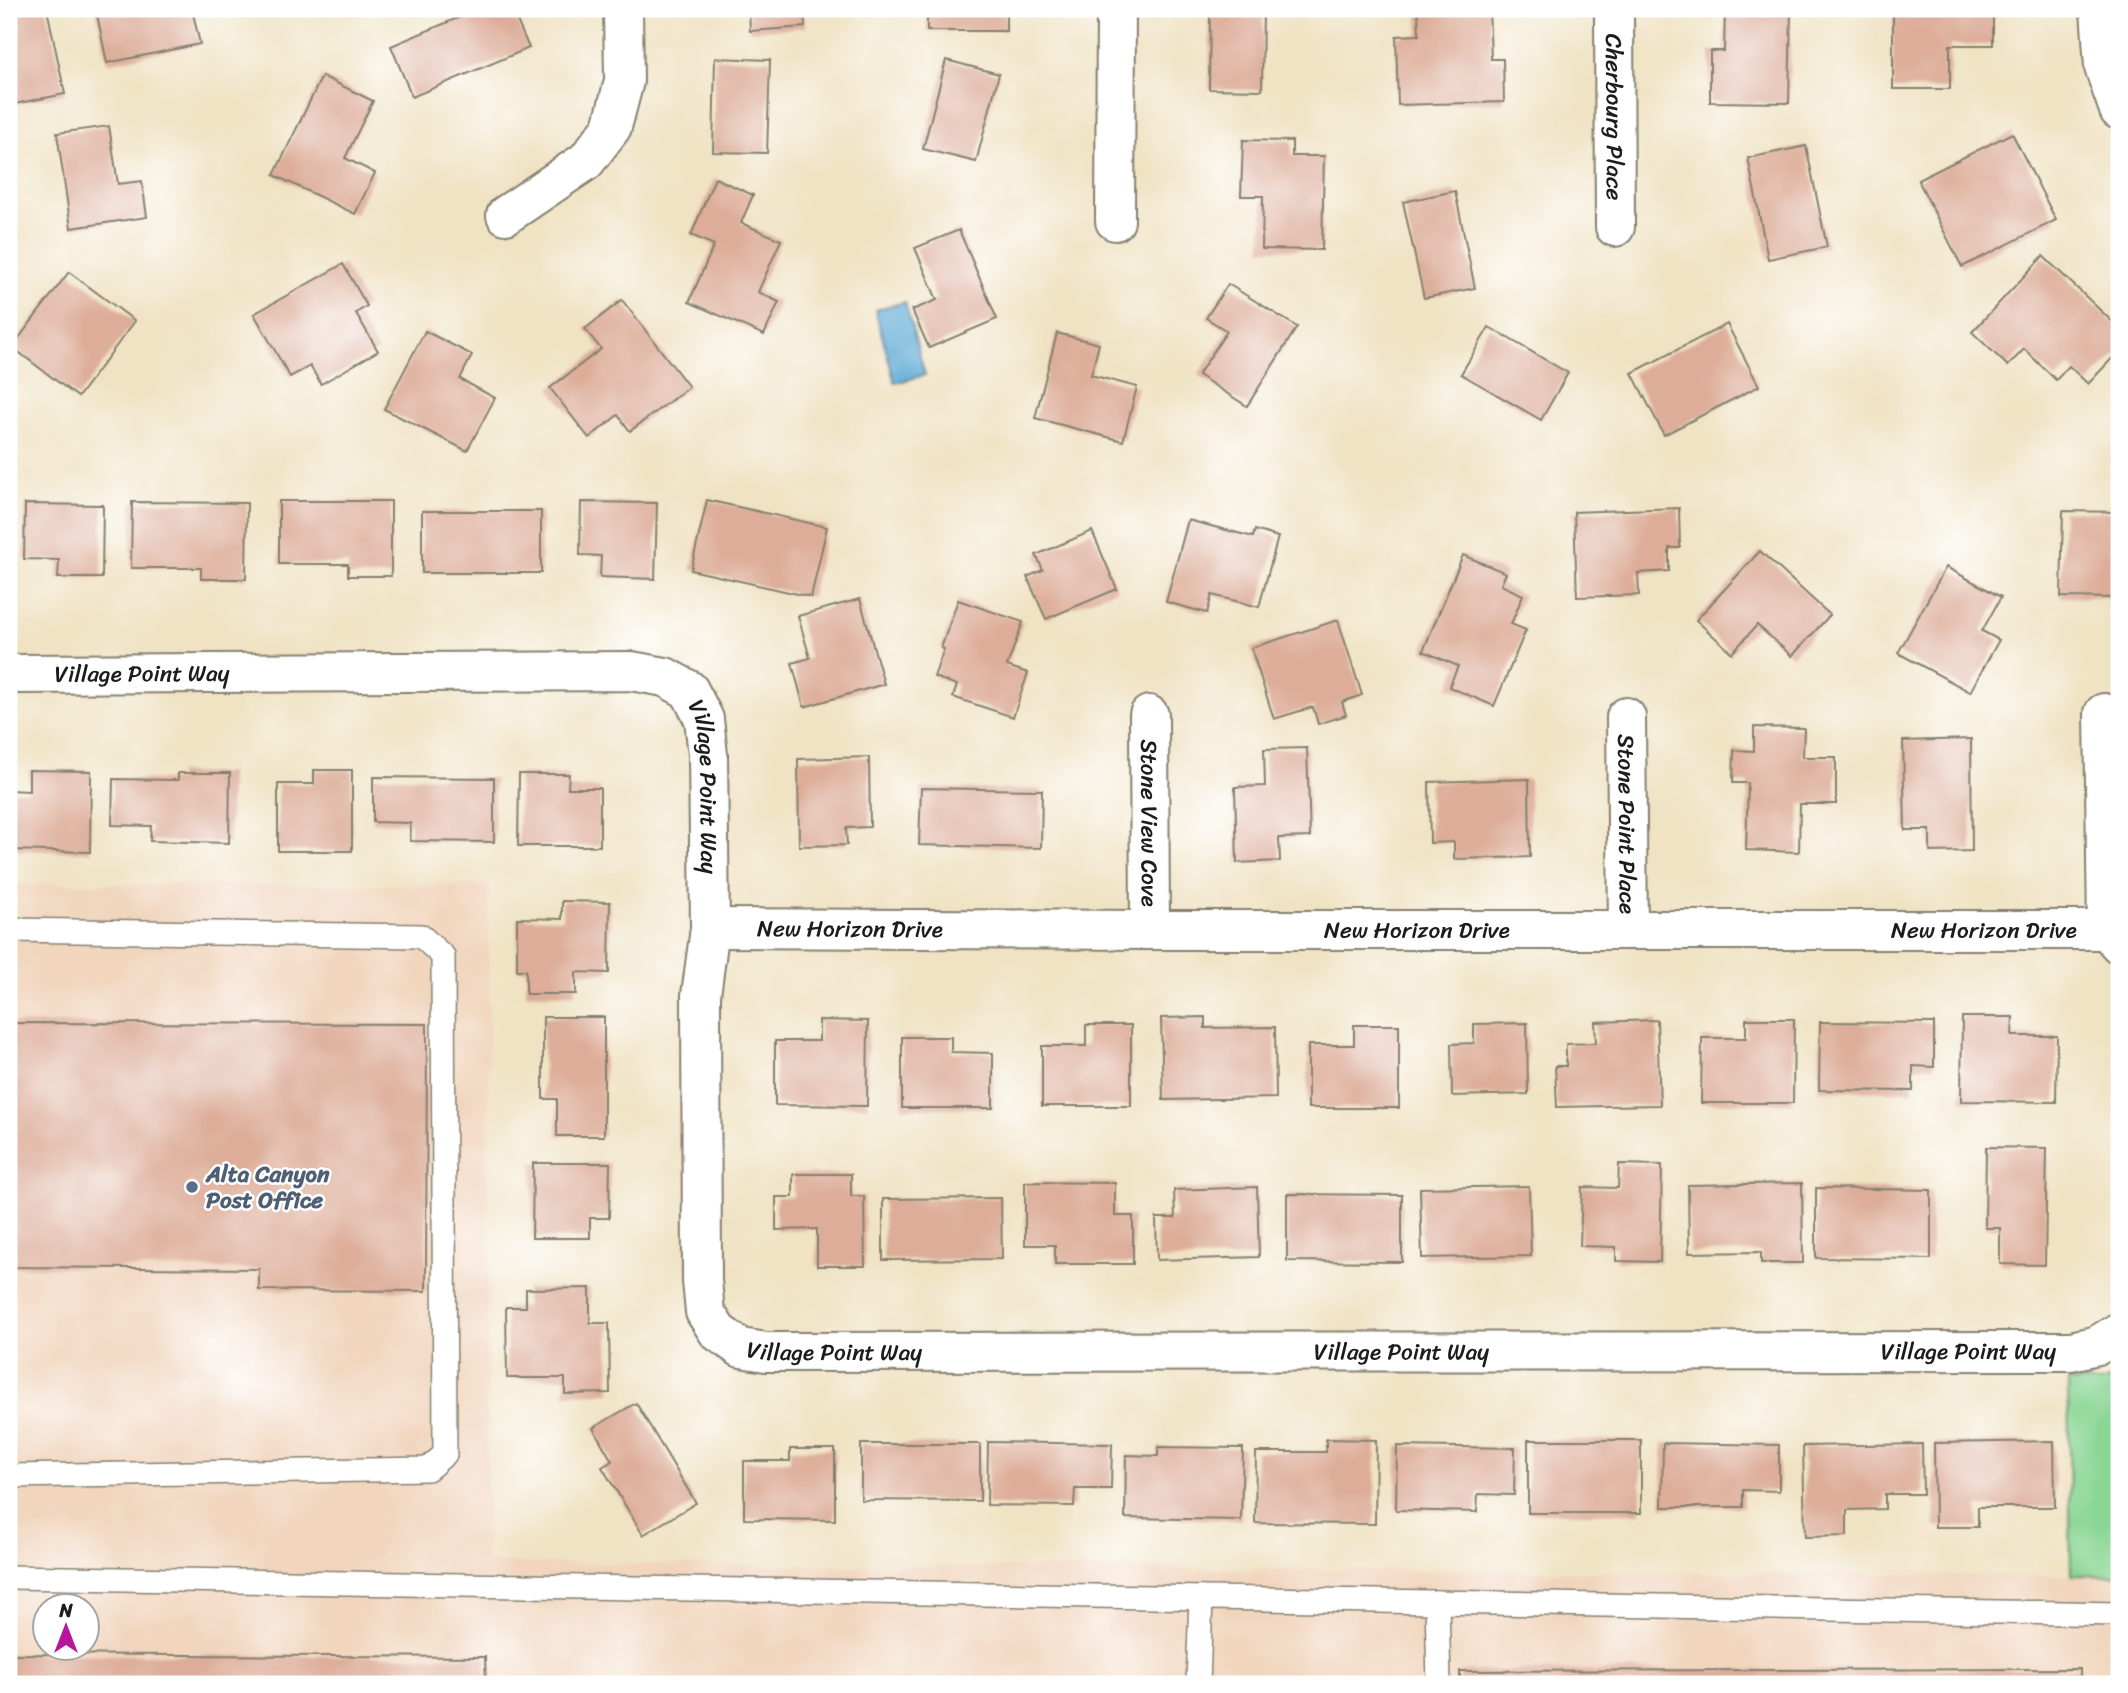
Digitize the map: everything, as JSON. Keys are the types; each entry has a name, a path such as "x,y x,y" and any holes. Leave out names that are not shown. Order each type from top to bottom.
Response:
{"street":[{"path":"506,215 586,161 612,127 624,81 623,9"},
{"path":"1115,221 1116,9"},
{"name":"Cherbourg Place","path":"1614,9 1615,227"},
{"path":"2100,9 2104,67 2119,110"},
{"name":"Village Point Way","path":"9,674 631,671 665,677 689,690 704,719 708,755 710,928 701,995 702,1281 705,1312 718,1332 741,1348 766,1352 2071,1351 2098,1345 2119,1332"},
{"path":"2104,713 2113,937"},
{"name":"Stone View Cove","path":"1149,715 1150,930"},
{"name":"Stone Point Place","path":"1626,717 1628,930"},
{"name":"New Horizon Drive","path":"710,928 1628,930 2113,937"}],"lane":[{"path":"9,930 421,936 443,956 445,1454 428,1469 9,1476"},
{"path":"9,1577 2119,1614"},
{"path":"1198,1684 1201,1598"},
{"path":"1437,1602 1439,1684"}],"shaded area":[{"path":"9,884 489,885 487,1563 2119,1576 2119,1684 9,1684"}],"green space":[{"path":"2119,1376 2119,1576 2071,1575 2068,1381 2101,1383"}],"water":[{"path":"905,302 925,375 895,383 875,310"}],"building":[{"path":"9,9 47,9 65,94 9,105"},
{"path":"192,9 200,44 107,63 96,10"},
{"path":"479,9 512,9 529,48 412,97 391,46"},
{"path":"749,9 804,9 805,27 750,31"},
{"path":"927,9 1006,9 1006,31 927,31"},
{"path":"1210,9 1263,9 1262,90 1209,89"},
{"path":"1489,9 1491,59 1503,59 1504,102 1398,105 1396,36 1419,35 1418,11"},
{"path":"1725,9 1791,9 1789,103 1710,102 1710,51 1724,51"},
{"path":"1893,9 1993,9 1993,45 1950,45 1950,89 1893,89"},
{"path":"715,58 770,60 767,153 713,152"},
{"path":"946,60 999,74 976,162 923,149"},
{"path":"322,76 373,101 345,158 375,173 355,214 274,175"},
{"path":"109,126 118,184 142,181 147,217 71,228 57,133"},
{"path":"2012,133 2056,220 1962,267 1918,180"},
{"path":"1243,140 1292,141 1292,156 1324,156 1322,250 1262,249 1263,196 1241,196"},
{"path":"1806,146 1827,247 1768,259 1748,158"},
{"path":"715,178 753,195 741,223 781,240 758,292 779,302 764,335 689,302 714,245 691,235"},
{"path":"1455,191 1475,288 1424,298 1403,202"},
{"path":"959,230 997,319 929,348 912,310 937,300 915,248"},
{"path":"2043,256 2119,328 2119,351 2088,384 2069,366 2056,380 2024,349 2008,366 1972,332"},
{"path":"343,264 367,306 356,313 378,351 321,384 310,366 290,377 254,314"},
{"path":"69,272 135,321 78,397 12,347"},
{"path":"1228,284 1297,327 1247,406 1198,375 1227,331 1206,318"},
{"path":"622,300 689,387 630,431 618,415 589,438 550,388 601,349 585,329"},
{"path":"1727,324 1759,386 1664,435 1632,373"},
{"path":"1489,327 1568,373 1541,420 1461,374"},
{"path":"425,331 472,355 460,379 495,398 467,451 384,409"},
{"path":"1057,333 1099,344 1091,375 1137,387 1123,441 1035,418"},
{"path":"707,500 827,527 811,597 691,570"},
{"path":"279,501 391,501 391,576 348,576 348,564 279,564"},
{"path":"132,502 247,503 246,579 201,579 201,568 131,568"},
{"path":"581,502 657,503 655,579 600,577 601,556 580,555"},
{"path":"25,504 103,505 102,578 58,578 59,560 24,559"},
{"path":"1679,508 1680,548 1669,548 1669,571 1638,573 1639,595 1577,597 1574,512"},
{"path":"422,511 541,511 541,573 422,573"},
{"path":"2063,511 2119,512 2119,598 2061,597"},
{"path":"1188,520 1253,537 1255,530 1278,537 1259,607 1212,595 1207,613 1166,602"},
{"path":"1092,531 1117,589 1046,619 1027,577 1043,570 1036,555"},
{"path":"1760,551 1830,615 1792,656 1757,625 1732,653 1696,620"},
{"path":"1463,555 1506,573 1501,585 1523,595 1511,624 1526,630 1494,706 1449,687 1458,666 1423,651"},
{"path":"1946,567 2001,597 1982,631 1999,640 1970,692 1898,653"},
{"path":"860,599 884,684 804,707 792,663 810,658 798,616"},
{"path":"958,600 1023,622 1007,666 1028,673 1013,717 953,697 957,685 934,677"},
{"path":"1338,620 1362,695 1342,702 1346,715 1318,724 1313,707 1274,719 1251,648"},
{"path":"1754,727 1804,728 1803,757 1836,757 1836,804 1800,804 1799,852 1746,850 1748,783 1733,783 1734,750 1754,751"},
{"path":"1971,739 1972,851 1930,852 1930,830 1905,830 1903,741"},
{"path":"1307,748 1310,837 1279,838 1280,861 1237,863 1235,787 1265,786 1264,749"},
{"path":"869,757 870,827 846,828 847,845 799,846 798,759"},
{"path":"29,770 91,771 90,852 9,850 9,790 29,791"},
{"path":"314,770 352,770 352,851 278,851 278,784 314,784"},
{"path":"178,773 230,773 229,843 150,841 151,826 112,825 113,779 178,780"},
{"path":"519,774 569,774 568,788 600,788 600,846 518,846"},
{"path":"373,777 494,778 494,842 410,841 410,823 373,822"},
{"path":"1529,779 1530,857 1454,859 1454,842 1430,843 1429,782"},
{"path":"921,788 1042,790 1041,848 919,845"},
{"path":"562,901 610,902 609,973 576,972 576,994 526,994 526,970 517,970 517,918 562,919"},
{"path":"543,1017 604,1017 604,1136 557,1136 557,1099 543,1099"},
{"path":"1205,1017 1205,1028 1275,1027 1276,1098 1163,1100 1161,1018"},
{"path":"1962,1017 2013,1017 2012,1036 2057,1036 2056,1102 1961,1101"},
{"path":"1746,1019 1794,1019 1793,1103 1701,1103 1702,1038 1746,1038"},
{"path":"819,1020 868,1021 867,1106 775,1105 775,1041 819,1041"},
{"path":"1657,1020 1660,1105 1557,1107 1555,1066 1566,1066 1566,1044 1596,1043 1595,1022"},
{"path":"1820,1022 1934,1023 1934,1067 1913,1066 1913,1091 1819,1090"},
{"path":"9,1023 427,1024 426,1291 259,1290 259,1269 9,1267"},
{"path":"1527,1023 1528,1094 1452,1096 1451,1044 1474,1043 1474,1024"},
{"path":"1086,1025 1131,1025 1131,1106 1042,1106 1042,1046 1086,1046"},
{"path":"1354,1025 1399,1025 1399,1108 1308,1108 1308,1045 1354,1045"},
{"path":"902,1037 951,1037 951,1052 993,1053 993,1108 902,1108"},
{"path":"1986,1147 2047,1148 2045,1265 2000,1264 2000,1228 1985,1228"},
{"path":"533,1163 610,1163 609,1218 590,1218 590,1238 532,1238"},
{"path":"1619,1164 1662,1165 1660,1262 1616,1261 1616,1247 1580,1246 1582,1187 1618,1188"},
{"path":"793,1174 851,1174 851,1196 864,1196 865,1266 817,1266 817,1229 776,1230 776,1197 793,1197"},
{"path":"1025,1182 1115,1183 1115,1216 1133,1216 1133,1264 1055,1264 1055,1245 1025,1245"},
{"path":"1802,1183 1803,1263 1761,1263 1761,1252 1689,1253 1688,1185"},
{"path":"1529,1186 1531,1256 1422,1258 1420,1188"},
{"path":"1257,1187 1259,1257 1157,1260 1156,1218 1175,1218 1174,1190"},
{"path":"1816,1188 1931,1190 1931,1259 1816,1258"},
{"path":"1287,1194 1402,1195 1402,1262 1287,1261"},
{"path":"1001,1198 1002,1259 883,1260 883,1199"},
{"path":"590,1288 590,1323 609,1323 610,1393 565,1394 565,1378 507,1378 506,1307 526,1307 526,1289"},
{"path":"636,1403 696,1503 643,1535 602,1467 612,1461 593,1428"},
{"path":"1326,1439 1376,1440 1375,1524 1255,1523 1256,1452 1326,1452"},
{"path":"1528,1440 1641,1440 1641,1513 1528,1513"},
{"path":"2054,1441 2055,1507 1978,1507 1978,1527 1935,1527 1934,1443"},
{"path":"988,1442 1112,1444 1111,1489 1075,1489 1074,1506 987,1505"},
{"path":"1663,1443 1779,1445 1779,1491 1743,1490 1743,1507 1662,1507"},
{"path":"861,1444 980,1444 980,1501 861,1500"},
{"path":"1922,1444 1923,1494 1885,1494 1885,1509 1847,1510 1847,1536 1805,1537 1803,1446"},
{"path":"1397,1446 1515,1448 1514,1495 1478,1494 1477,1512 1396,1510"},
{"path":"1158,1447 1243,1448 1241,1520 1125,1518 1126,1455 1158,1456"},
{"path":"790,1449 835,1449 835,1520 744,1519 744,1461 790,1461"},
{"path":"9,1654 32,1654 32,1662 102,1662 102,1655 485,1657 486,1684 9,1684"},
{"path":"2080,1669 2080,1684 1460,1684 1460,1671"}],"place":[{"name":"Alta Canyon Post Office","path":"192,1187"}]}
